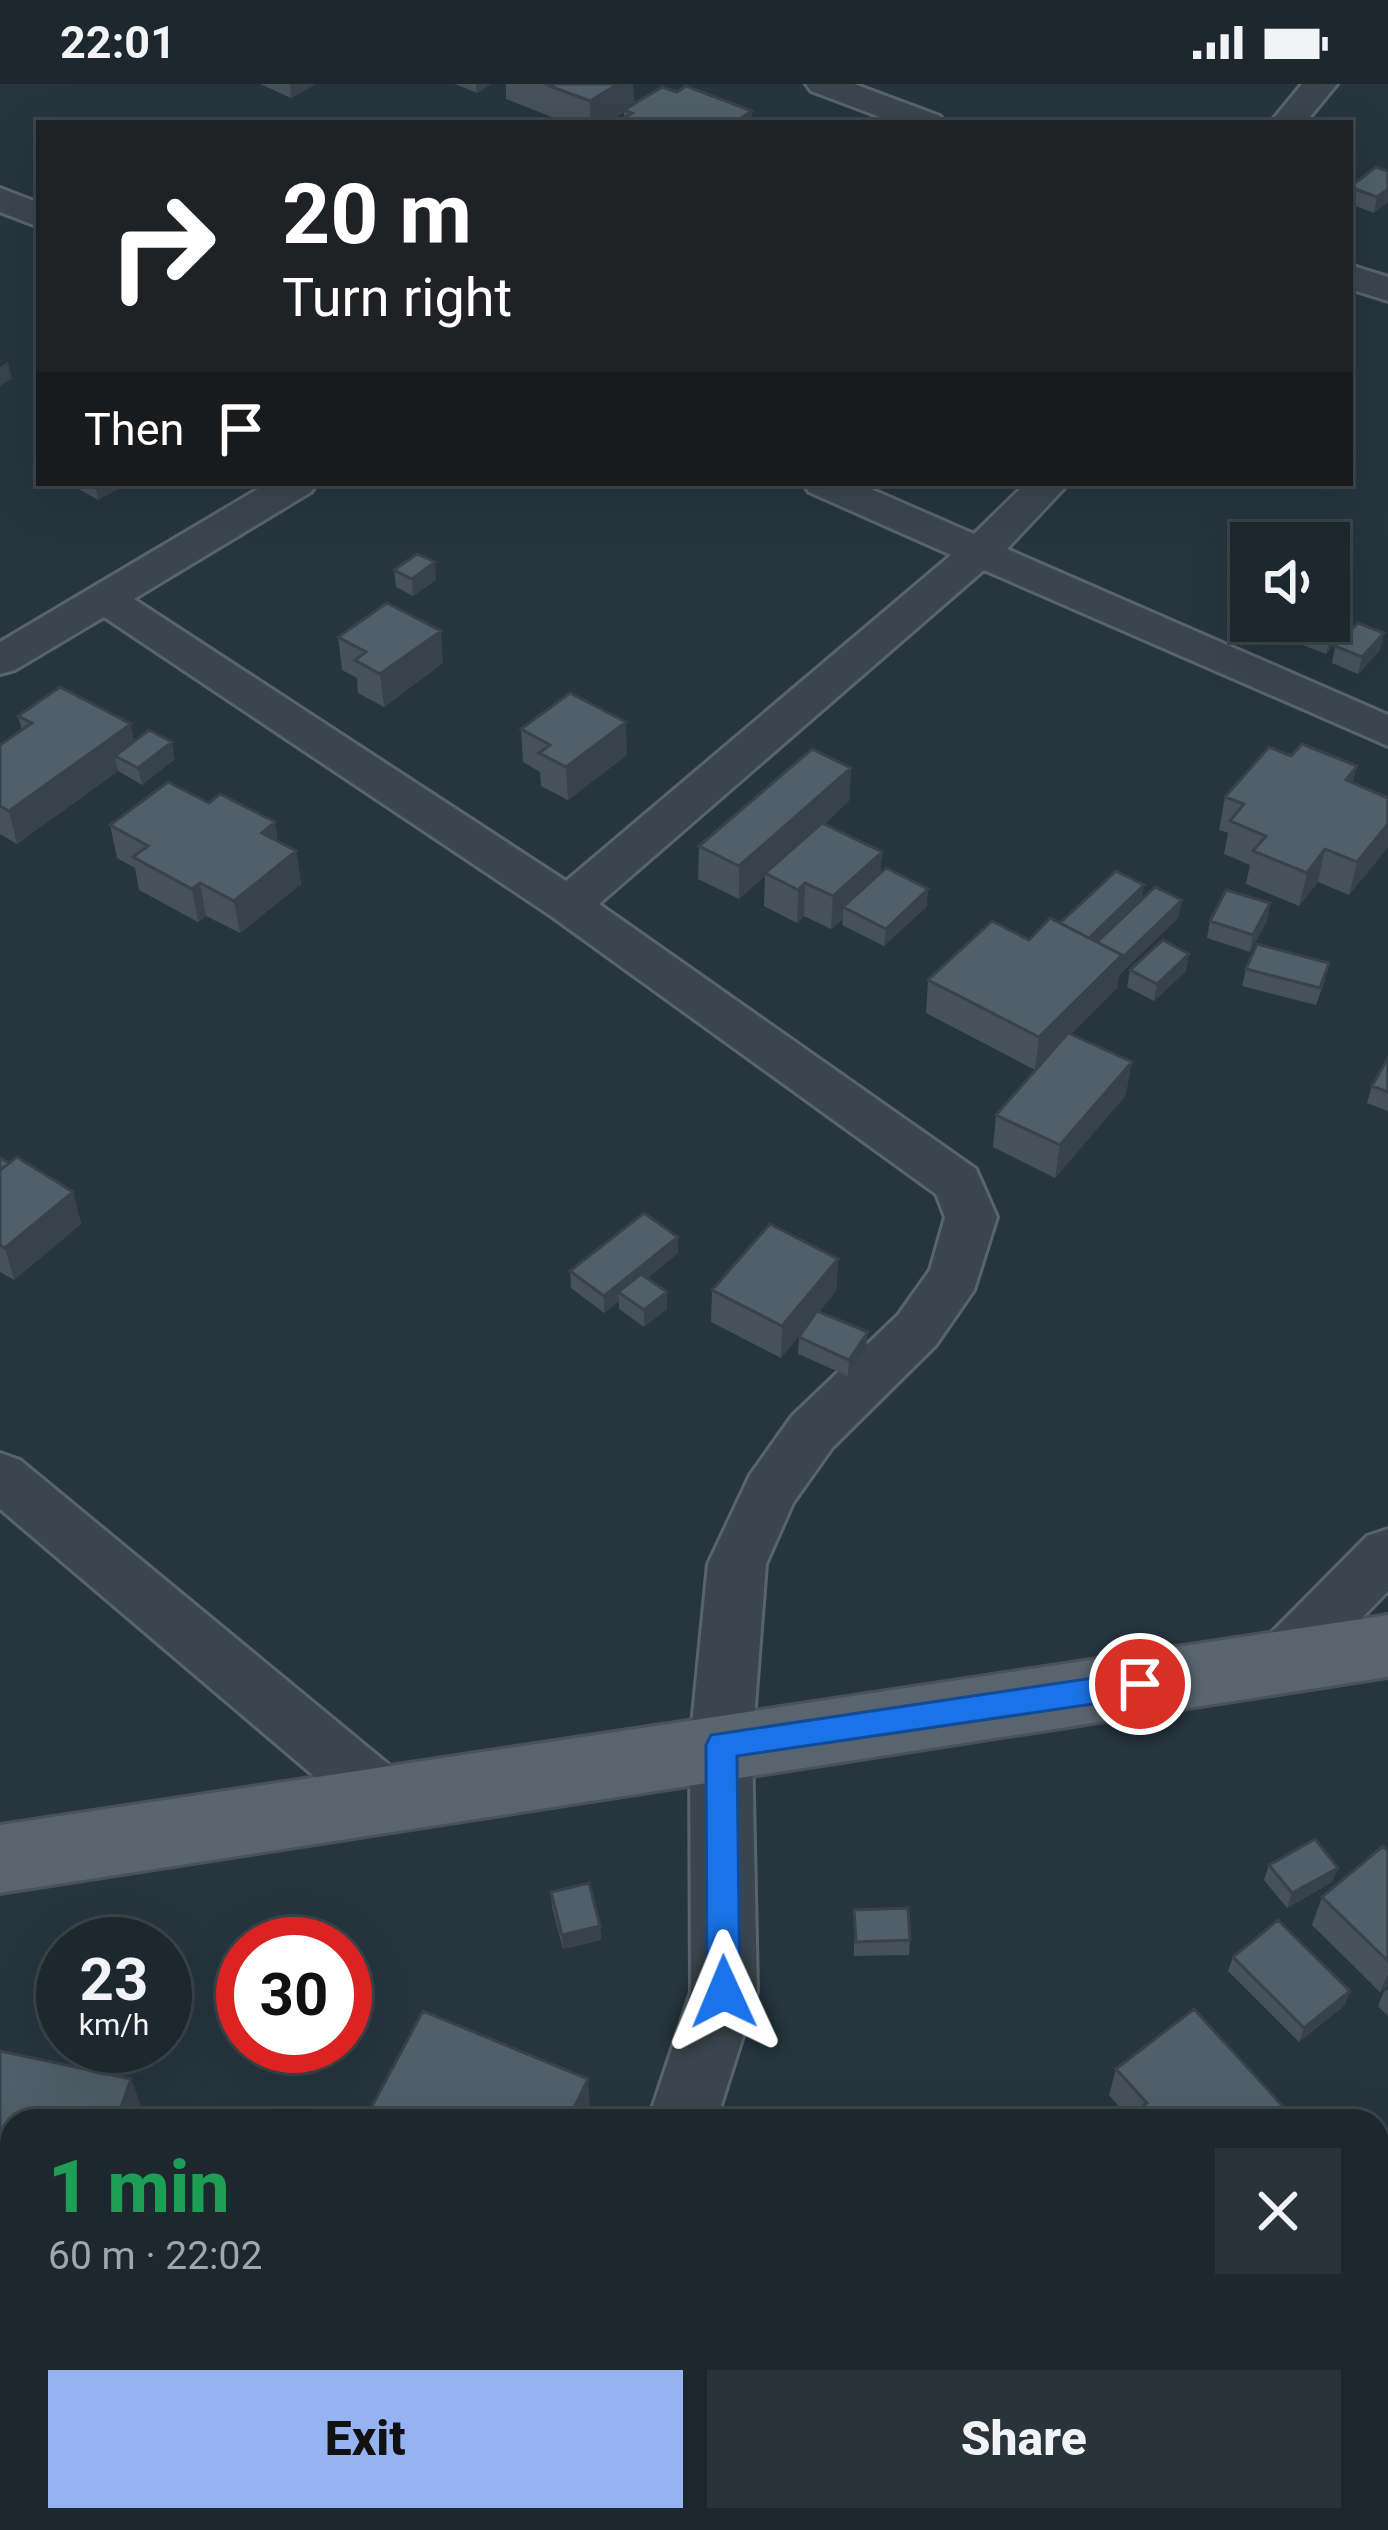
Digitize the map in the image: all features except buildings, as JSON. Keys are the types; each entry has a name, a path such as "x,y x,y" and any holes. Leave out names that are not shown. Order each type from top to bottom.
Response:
{"main road":[{"path":"0,1858 1388,1646"}],"street":[{"path":"823,84 920,120"},
{"path":"1290,120 1320,84"},
{"path":"0,199 36,215"},
{"path":"1353,277 1388,290"},
{"path":"0,661 292,486"},
{"path":"830,486 1388,732"},
{"path":"568,905 980,552 1046,486"},
{"path":"105,599 568,905 958,1183 971,1217 955,1276 917,1330 812,1432 770,1491 737,1564 722,1745 724,1992 686,2109"},
{"path":"0,1476 383,1798"},
{"path":"1280,1663 1388,1553"}],"route":[{"path":"724,1992 722,1745 1140,1684"}]}
